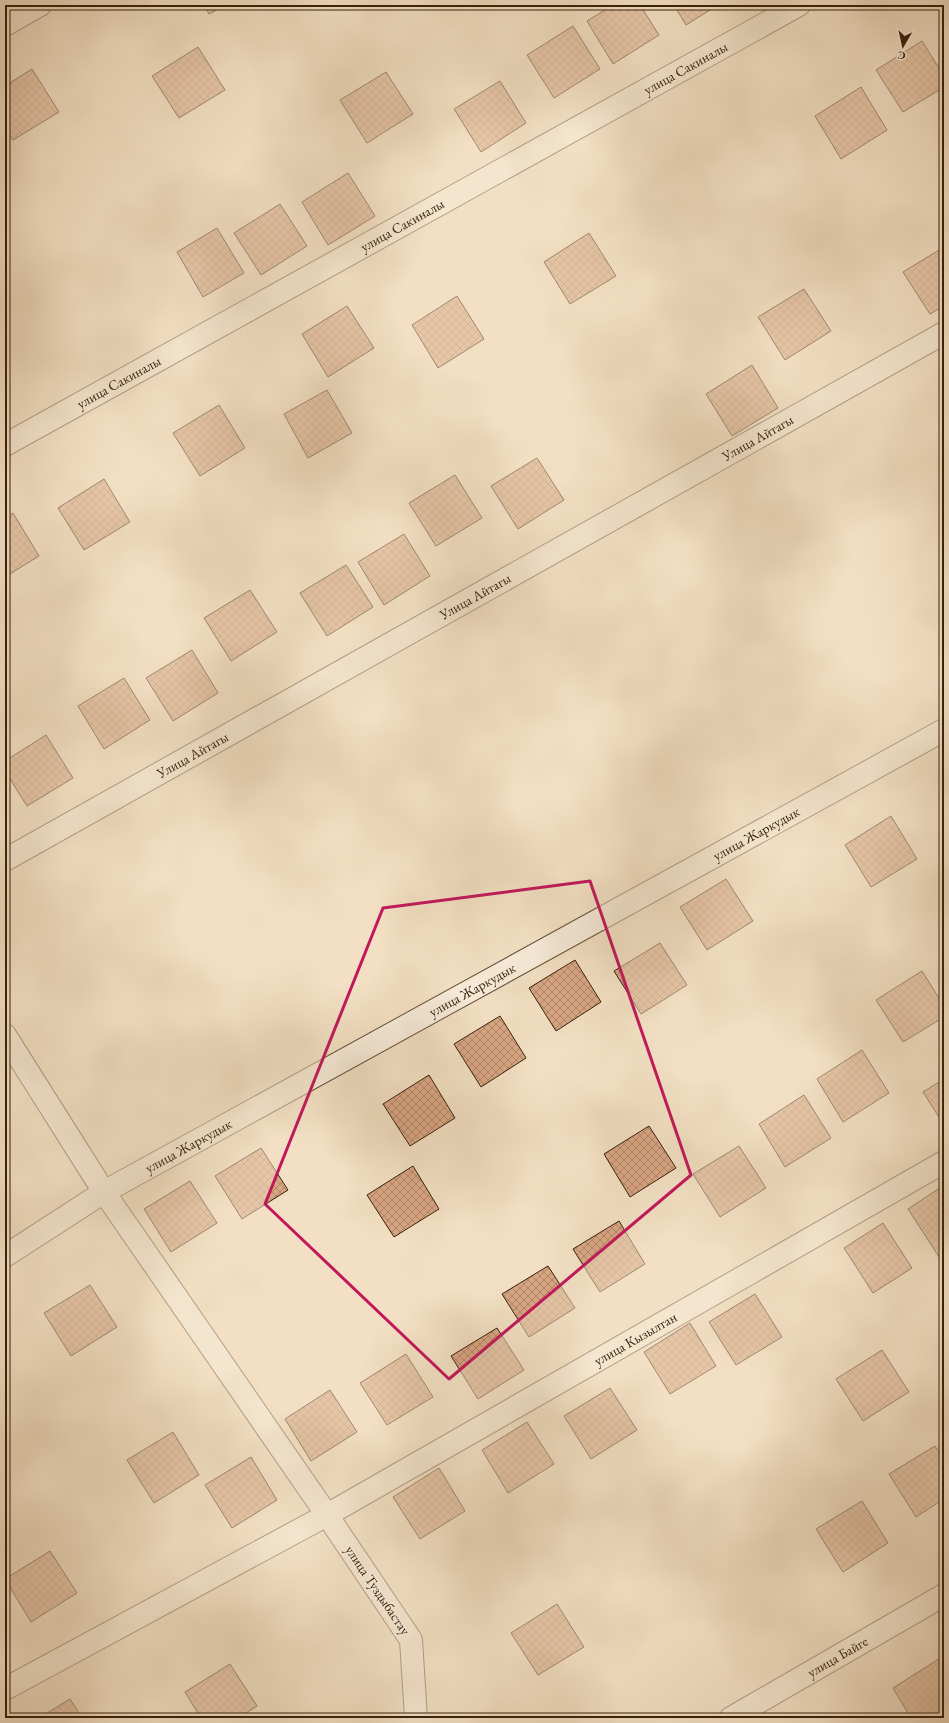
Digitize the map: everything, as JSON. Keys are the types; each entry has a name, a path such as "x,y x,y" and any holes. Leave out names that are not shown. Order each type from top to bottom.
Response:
{"street":[{"path":"5,24 40,5"},
{"name":"улица Сакиналы","path":"5,445 799,5"},
{"name":"Улица Айтагы","path":"5,860 944,333"},
{"name":"улица Жаркудык","path":"5,1256 104,1192 944,730"},
{"name":"улица Туздыбастау","path":"5,1035 104,1192 327,1515 411,1640 416,1718"},
{"name":"улица Кызылтан","path":"5,1689 327,1515 944,1162"},
{"name":"улица Байге","path":"731,1718 944,1595"}],"highlighted area":[{"path":"590,881 691,1175 449,1379 265,1204 383,908"}],"building":[{"path":"204,5 226,5 209,14"},
{"path":"613,5 640,5 659,35 613,64 587,21"},
{"path":"674,5 718,5 686,25"},
{"path":"573,26 600,69 554,98 527,55"},
{"path":"922,41 944,76 944,87 903,112 876,70"},
{"path":"198,47 225,90 179,118 152,76"},
{"path":"32,69 59,112 13,140 5,128 5,86"},
{"path":"386,72 413,114 367,143 340,100"},
{"path":"500,81 526,123 481,152 454,109"},
{"path":"861,87 887,130 841,159 815,116"},
{"path":"348,173 375,216 328,245 302,202"},
{"path":"280,204 307,246 261,275 234,233"},
{"path":"217,228 244,273 203,297 177,252"},
{"path":"589,233 616,276 570,304 544,262"},
{"path":"944,247 944,306 930,314 903,272"},
{"path":"804,289 831,331 785,360 758,317"},
{"path":"457,296 484,339 438,368 412,325"},
{"path":"347,306 374,348 328,377 302,334"},
{"path":"752,365 778,408 732,436 706,394"},
{"path":"327,390 352,433 308,458 284,414"},
{"path":"219,405 245,448 200,476 173,433"},
{"path":"537,458 564,500 518,529 491,486"},
{"path":"455,475 482,518 436,546 409,503"},
{"path":"104,479 130,522 84,550 58,508"},
{"path":"13,513 39,556 5,577 5,518"},
{"path":"404,534 430,576 384,605 358,562"},
{"path":"346,565 373,607 327,636 300,593"},
{"path":"250,590 277,632 231,661 204,618"},
{"path":"192,650 218,693 173,721 146,678"},
{"path":"124,678 150,720 104,749 78,706"},
{"path":"46,735 73,778 27,806 5,771 5,761"},
{"path":"891,816 917,859 871,887 845,845"},
{"path":"726,879 753,921 707,950 680,907"},
{"path":"660,943 687,985 641,1014 614,971"},
{"path":"575,960 601,1002 556,1031 529,988"},
{"path":"922,971 944,1006 944,1017 903,1042 876,1000"},
{"path":"500,1016 526,1058 481,1087 454,1044"},
{"path":"862,1050 889,1093 843,1122 817,1079"},
{"path":"429,1075 455,1118 410,1146 383,1104"},
{"path":"944,1079 944,1125 923,1092"},
{"path":"804,1095 831,1138 785,1167 759,1124"},
{"path":"649,1126 676,1168 630,1197 604,1154"},
{"path":"739,1146 766,1188 720,1217 693,1174"},
{"path":"261,1148 288,1190 242,1219 215,1176"},
{"path":"413,1166 439,1209 394,1237 367,1195"},
{"path":"190,1181 217,1223 171,1252 144,1209"},
{"path":"944,1185 944,1258 941,1260 908,1209"},
{"path":"619,1221 645,1264 600,1292 573,1249"},
{"path":"883,1223 912,1268 873,1293 844,1248"},
{"path":"548,1266 575,1308 529,1337 502,1294"},
{"path":"90,1285 117,1327 71,1356 44,1313"},
{"path":"755,1294 782,1337 736,1365 709,1322"},
{"path":"690,1323 716,1366 670,1394 644,1352"},
{"path":"497,1328 524,1370 478,1399 451,1356"},
{"path":"882,1350 909,1392 863,1421 836,1379"},
{"path":"406,1354 433,1397 387,1425 360,1383"},
{"path":"610,1388 637,1430 591,1459 564,1416"},
{"path":"330,1390 357,1432 311,1461 285,1419"},
{"path":"527,1422 554,1464 508,1493 482,1450"},
{"path":"173,1432 199,1475 154,1503 127,1460"},
{"path":"935,1446 944,1460 944,1499 916,1517 889,1474"},
{"path":"251,1457 277,1500 232,1528 205,1485"},
{"path":"439,1468 465,1511 420,1539 393,1497"},
{"path":"862,1501 888,1543 843,1572 816,1529"},
{"path":"50,1551 77,1593 31,1622 5,1579"},
{"path":"557,1604 584,1647 538,1675 511,1633"},
{"path":"939,1659 944,1668 944,1715 939,1718 911,1718 893,1688"},
{"path":"230,1664 257,1706 238,1718 201,1718 185,1692"},
{"path":"70,1699 82,1718 39,1718"}]}
